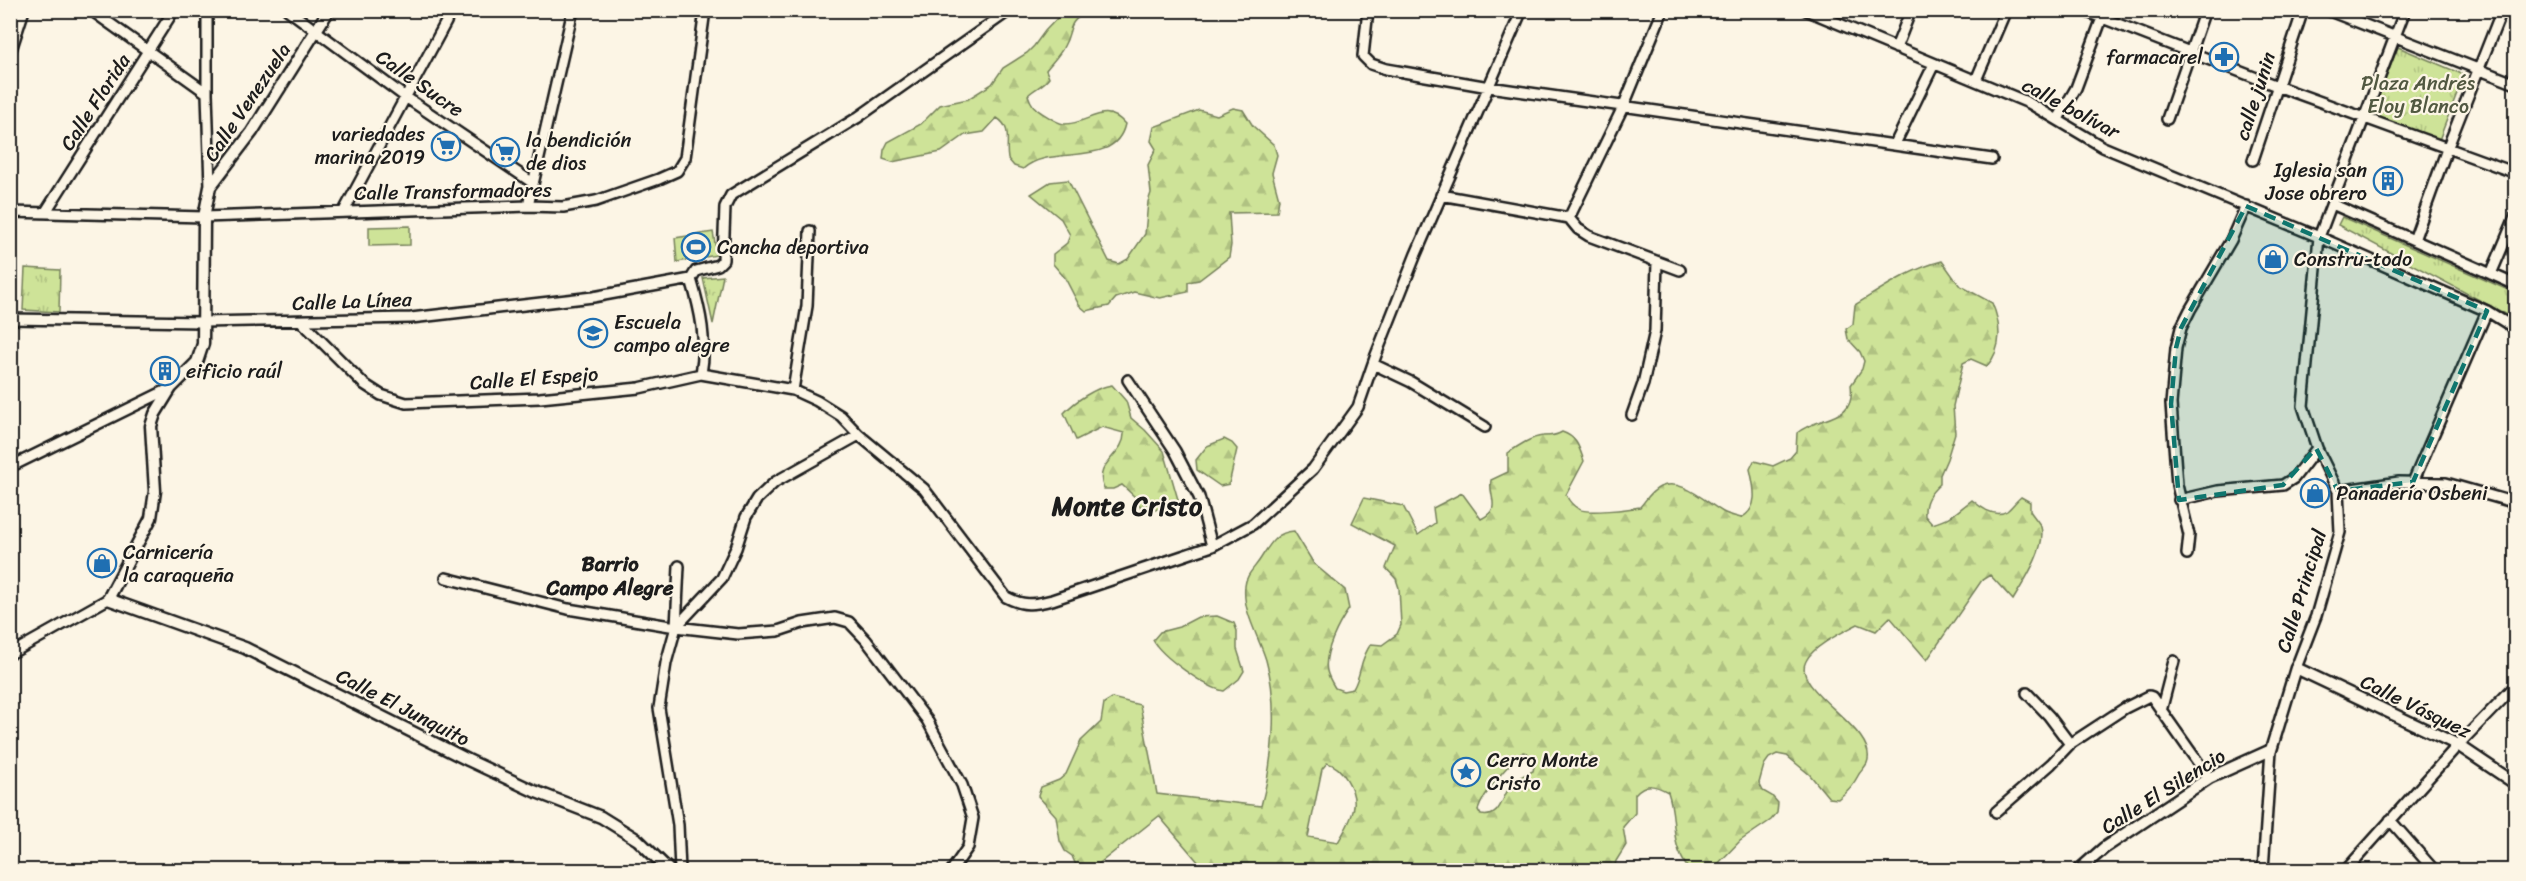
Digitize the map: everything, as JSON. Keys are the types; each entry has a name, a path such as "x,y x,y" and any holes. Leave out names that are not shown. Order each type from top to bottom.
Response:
{"street":[{"path":"10,53 24,10"},
{"path":"91,10 148,53 207,93"},
{"name":"Calle Florida","path":"45,213 174,10"},
{"path":"207,10 210,187"},
{"name":"Calle Sucre","path":"288,10 404,96 533,183"},
{"name":"Calle Venezuela","path":"108,599 151,518 155,491 151,426 155,414 171,388 198,362 203,344 204,218 210,187 252,132 329,10"},
{"path":"344,211 404,96 446,22 450,10"},
{"path":"528,206 573,10"},
{"name":"Calle Transformadores","path":"204,218 344,211 563,207 596,201 659,179 677,171 685,158 705,10"},
{"name":"Calle La Línea","path":"10,319 202,322 422,317 593,297 691,279 696,271 718,265 723,260 725,207 731,195 857,118 1010,10"},
{"path":"1368,10 1363,56 1371,64 1386,69 1489,87 1992,159"},
{"path":"691,279 702,320 705,345 701,374 793,390 817,400 841,416 859,435 924,489 1006,597 1032,606 1052,600 1212,546 1253,524 1313,470 1359,407 1373,364 1441,195 1522,10"},
{"path":"1569,218 1624,105 1663,10"},
{"path":"1896,48 1911,10"},
{"path":"1976,80 2006,10"},
{"path":"2082,10 2277,86 2516,173"},
{"path":"2167,119 2205,10"},
{"name":"calle junin","path":"2253,160 2303,10"},
{"path":"2327,10 2516,84"},
{"path":"2366,118 2404,10"},
{"path":"2414,240 2446,149 2502,10"},
{"name":"calle bolívar","path":"1810,11 1976,80 2058,119 2103,147 2175,179 2319,237 2487,311 2516,329"},
{"path":"2058,119 2076,88 2102,18"},
{"path":"1895,144 1934,64"},
{"name":"Calle Principal","path":"2263,870 2271,750 2296,668 2316,616 2340,532 2338,491 2317,448 2303,406 2319,237 2366,118"},
{"path":"1441,195 1569,218 1578,229 1589,236 1680,270"},
{"path":"2332,204 2516,285"},
{"path":"2187,554 2189,535 2179,500 2171,404 2176,348 2181,328 2230,240 2246,206"},
{"path":"10,212 204,218"},
{"path":"2491,274 2516,215"},
{"path":"793,390 807,306 810,231"},
{"path":"1632,415 1644,378 1655,331 1656,262"},
{"path":"2413,482 2487,311"},
{"name":"Calle El Espejo","path":"301,321 363,384 381,395 406,403 551,397 639,388 701,374"},
{"path":"1373,364 1411,382 1485,427"},
{"path":"1128,380 1175,451 1199,497 1212,546"},
{"path":"10,467 171,388"},
{"path":"676,627 722,578 736,548 746,517 757,499 774,482 859,435"},
{"path":"2179,500 2218,491 2283,485 2295,478 2317,448"},
{"path":"2338,491 2399,482 2446,483 2516,503"},
{"path":"679,566 676,627 666,663 659,708 678,825 680,870"},
{"path":"446,578 568,609 676,627 738,634 778,631 802,623 835,618 849,622 874,650 927,720 962,785 973,818 968,847 952,870"},
{"path":"10,654 108,599"},
{"name":"Calle El Junquito","path":"108,599 245,648 477,765 534,791 601,817 638,840 669,870"},
{"path":"2162,711 2174,661"},
{"name":"Calle Vásquez","path":"2296,668 2458,745 2516,784"},
{"path":"2346,870 2458,745 2516,685"},
{"path":"2026,693 2070,744"},
{"path":"1995,812 2051,764 2070,744 2147,696 2152,697 2209,778"},
{"name":"Calle El Silencio","path":"2079,870 2104,848 2209,778 2271,750"},
{"path":"2390,820 2434,870"}],"highlighted area":[{"path":"2246,206 2487,311 2413,482 2338,491 2316,448 2283,485 2179,500 2171,404 2176,348 2181,328"}],"green space":[{"path":"1064,11 1088,11 1073,23 1062,49 1046,70 1049,78 1028,95 1037,109 1053,120 1064,124 1103,114 1117,117 1125,124 1119,138 1109,147 1095,152 1049,157 1035,161 1023,169 1014,166 1008,159 1007,131 997,118 984,132 965,135 941,152 892,162 883,159 888,142 921,124 940,105 968,99 992,84 1003,68 1027,53"},
{"name":"Plaza Andrés Eloy Blanco","path":"2398,47 2464,75 2439,140 2371,116"},
{"path":"1233,108 1243,110 1253,126 1274,145 1277,155 1272,173 1279,199 1277,212 1229,213 1231,245 1229,257 1199,280 1188,282 1188,292 1160,298 1134,292 1116,298 1109,306 1086,311 1079,305 1065,278 1053,264 1053,254 1067,243 1070,235 1061,219 1031,194 1050,182 1068,180 1109,261 1119,264 1128,259 1145,234 1151,193 1148,165 1156,149 1151,141 1154,127 1199,110 1217,115"},
{"path":"2342,217 2515,293 2515,319 2338,225"},
{"path":"410,226 410,245 369,246 369,227"},
{"name":"Cancha deportiva","path":"713,232 717,255 677,262 675,238"},
{"path":"1942,261 1959,285 1992,303 1999,327 1999,336 1996,352 1987,366 1971,359 1963,363 1953,406 1955,433 1940,475 1940,484 1926,502 1925,516 1932,524 1939,522 1972,500 1988,511 1998,514 2009,510 2021,497 2030,502 2030,511 2041,527 2041,544 2028,575 2013,600 1990,575 1982,580 1927,660 1890,617 1876,631 1858,624 1829,640 1810,655 1806,661 1805,673 1811,685 1861,737 1867,750 1867,763 1850,788 1838,799 1829,798 1810,775 1787,756 1777,754 1769,758 1764,765 1759,783 1763,791 1778,803 1777,813 1771,820 1740,841 1712,870 1689,870 1678,849 1668,792 1647,786 1635,794 1635,813 1623,827 1626,845 1616,861 1614,870 1205,870 1159,816 1091,870 1078,870 1072,856 1065,851 1060,841 1056,816 1038,796 1041,787 1059,780 1066,774 1081,741 1101,722 1104,703 1112,698 1140,705 1157,794 1261,806 1269,771 1273,733 1272,696 1266,660 1246,605 1245,586 1249,575 1278,536 1294,531 1314,564 1345,590 1349,609 1333,638 1326,664 1328,675 1335,688 1343,691 1353,689 1364,656 1371,644 1382,645 1397,634 1401,625 1399,588 1396,579 1386,568 1395,546 1352,523 1364,498 1403,506 1418,535 1435,523 1433,508 1462,493 1481,519 1488,515 1493,507 1491,480 1508,472 1508,453 1534,438 1562,432 1574,440 1584,461 1566,495 1579,509 1599,511 1640,507 1660,487 1677,485 1693,492 1723,512 1741,518 1751,509 1753,503 1754,490 1750,469 1754,461 1773,466 1790,458 1796,451 1797,433 1842,412 1848,406 1851,385 1862,369 1864,361 1860,352 1848,339 1846,329 1853,324 1855,305 1930,264","holes":["1523,752 1527,753 1535,763 1533,771 1512,784 1493,814 1481,815 1478,810 1485,795","1327,763 1343,774 1353,793 1354,800 1352,815 1338,842 1308,837 1322,769"]},
{"path":"25,268 60,270 59,312 23,310"},
{"path":"723,276 713,324 703,278"},
{"path":"1112,385 1126,401 1131,418 1164,451 1179,503 1144,513 1136,498 1122,485 1113,489 1104,489 1101,480 1102,472 1120,448 1124,433 1102,427 1076,440 1064,413 1086,395"},
{"path":"1224,439 1237,449 1229,484 1220,486 1197,470 1196,460 1207,446"},
{"path":"1217,616 1234,623 1237,631 1237,649 1244,671 1239,679 1224,691 1206,684 1185,670 1165,654 1153,640 1160,632 1179,627 1198,617"}],"place":[{"name":"farmacarel","path":"2224,57"},
{"name":"variedades marina 2019","path":"446,146"},
{"name":"la bendición de dios","path":"505,152"},
{"name":"Iglesia san Jose obrero","path":"2388,181"},
{"name":"Cancha deportiva","path":"696,247"},
{"name":"Constru-todo","path":"2273,259"},
{"name":"Escuela campo alegre","path":"593,333"},
{"name":"eificio raúl","path":"165,371"},
{"name":"Panadería Osbeni","path":"2315,493"},
{"name":"Carnicería la caraqueña","path":"102,563"},
{"name":"Cerro Monte Cristo","path":"1466,772"}],"district":[{"name":"Monte Cristo","path":"1127,506"},
{"name":"Barrio Campo Alegre","path":"610,576"}]}
